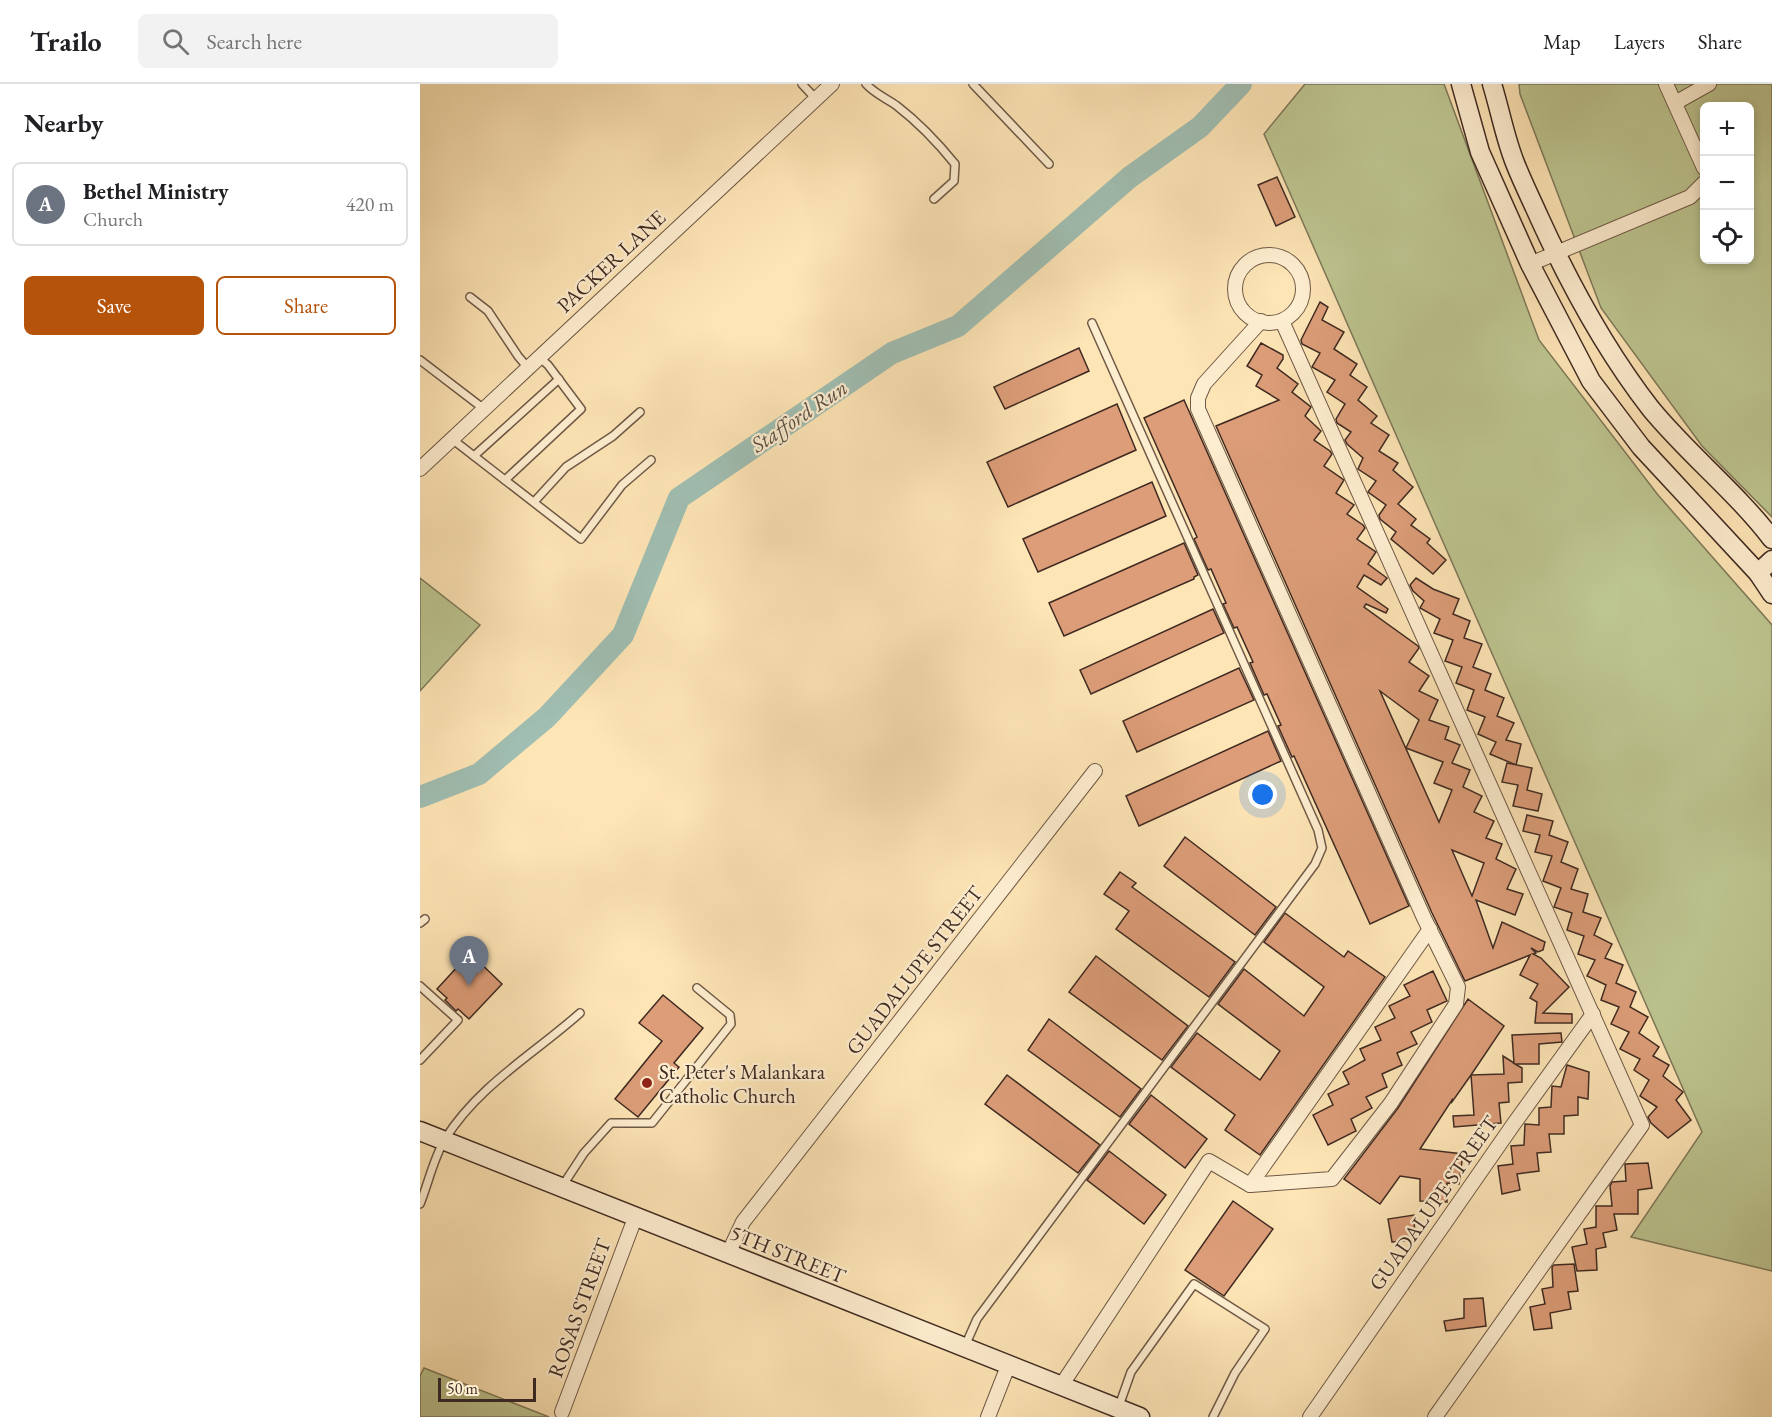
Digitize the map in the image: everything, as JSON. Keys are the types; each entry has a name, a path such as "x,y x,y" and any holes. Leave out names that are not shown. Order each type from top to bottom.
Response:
{"main road":[{"path":"1461,84 1480,153 1530,264 1592,381 1641,447 1758,573 1772,594"},
{"path":"1492,84 1515,162 1555,252 1598,332 1622,370 1685,449 1759,521 1772,538"},
{"path":"1758,573 1772,560"},
{"name":"5TH STREET","path":"420,1131 1140,1417"}],"street":[{"name":"PACKER LANE","path":"420,469 832,84"},
{"path":"1666,84 1700,159"},
{"path":"1675,102 1709,84"},
{"path":"1530,264 1690,197 1700,187"},
{"path":"1273,254 1289,261 1300,275 1303,293 1296,309 1282,321 1265,323 1261,321 1248,316 1237,302 1234,284 1241,268 1255,257 1273,254"},
{"path":"1061,1386 1209,1161 1250,1185 1332,1179 1391,1103 1456,1004 1458,987 1198,409 1198,398 1204,384 1261,321"},
{"path":"1282,321 1642,1125 1436,1417"},
{"name":"GUADALUPE STREET","path":"728,1254 743,1222 1095,771"},
{"path":"1250,1185 1430,929"},
{"name":"GUADALUPE STREET","path":"1310,1417 1593,1014"},
{"name":"ROSAS STREET","path":"562,1412 635,1218"},
{"path":"988,1417 1008,1366"}],"lane":[{"path":"802,84 816,99"},
{"path":"866,84 875,94 896,105 934,138 955,164 954,181 934,200"},
{"path":"973,84 1049,164"},
{"path":"470,297 488,311 528,368"},
{"path":"964,1348 977,1319 1315,864 1322,848 1318,830 1092,323"},
{"path":"505,480 581,409 539,357"},
{"path":"420,360 484,409"},
{"path":"474,456 559,379"},
{"path":"534,502 566,467 613,436 640,412"},
{"path":"452,439 581,539 622,485 651,460"},
{"path":"420,986 458,1020 420,1060"},
{"path":"562,1187 584,1153 611,1123 652,1123 731,1024 730,1015 696,988"},
{"path":"420,1204 444,1140 470,1106 526,1055 549,1041 580,1013"},
{"path":"1118,1409 1131,1372 1194,1284 1266,1329 1235,1372 1214,1417"}],"green space":[{"path":"1305,84 1444,84 1539,340 1658,495 1772,625 1772,1271 1631,1237 1702,1132 1264,134"},
{"path":"1519,84 1772,84 1772,517 1702,446 1601,308 1520,94"},
{"path":"420,578 480,625 420,691"},
{"path":"424,1368 549,1417 420,1417 420,1376"}],"building":[{"path":"1277,177 1295,217 1276,226 1258,185"},
{"path":"1320,302 1328,307 1322,320 1344,332 1334,349 1357,364 1350,375 1367,387 1358,400 1377,416 1371,423 1389,435 1379,451 1398,463 1393,470 1413,487 1398,504 1416,519 1411,525 1430,539 1427,543 1446,560 1433,574 1391,539 1396,532 1380,519 1379,515 1386,505 1368,492 1376,481 1358,469 1363,458 1345,440 1351,432 1337,423 1336,419 1345,404 1327,392 1335,380 1312,367 1320,353 1302,344 1301,340"},
{"path":"1261,343 1283,355 1277,368 1298,384 1292,392 1311,407 1305,416 1321,431 1314,440 1332,454 1324,466 1344,480 1336,493 1354,505 1347,514 1365,528 1357,539 1376,552 1368,564 1387,578 1381,585 1364,575 1357,587 1388,609 1386,613 1366,604 1364,607 1418,646 1419,648 1409,662 1429,676 1419,691 1438,700 1429,720 1449,727 1445,739 1460,745 1452,763 1470,770 1463,787 1482,796 1474,812 1494,821 1486,838 1502,844 1496,859 1516,869 1507,889 1523,894 1515,915 1476,900 1493,948 1502,922 1545,942 1543,950 1538,952 1531,948 1536,953 1533,954 1541,958 1569,987 1543,1013 1572,1014 1572,1023 1535,1023 1537,1002 1530,998 1538,984 1520,975 1530,955 1465,981 1432,913 1216,426 1279,400 1256,386 1262,375 1247,366","holes":["1380,691 1419,720 1406,748 1443,762 1434,783 1452,790 1439,822","1452,850 1484,863 1472,896"]},
{"path":"1079,348 1089,371 1005,409 994,387"},
{"path":"1184,400 1409,906 1370,924 1294,756 1292,757 1278,726 1281,725 1267,694 1264,695 1250,663 1253,662 1237,627 1234,628 1223,604 1226,603 1194,539 1197,537 1144,418"},
{"path":"1117,404 1136,450 1008,507 987,462"},
{"path":"1152,482 1166,516 1038,572 1023,539"},
{"path":"1184,543 1198,575 1194,579 1064,636 1049,603"},
{"path":"1416,578 1433,589 1459,599 1453,614 1470,621 1464,638 1482,644 1473,667 1491,674 1485,690 1504,698 1497,716 1514,723 1506,740 1521,744 1516,765 1490,754 1496,742 1478,734 1485,717 1467,710 1474,690 1456,683 1462,667 1445,661 1453,640 1434,633 1440,619 1420,608 1424,601 1410,585"},
{"path":"1213,609 1224,633 1091,694 1080,670"},
{"path":"1239,668 1254,700 1137,752 1123,721"},
{"path":"1268,731 1281,761 1139,826 1126,796"},
{"path":"1507,763 1532,768 1527,790 1542,794 1538,811 1513,806 1518,785 1502,782"},
{"path":"1527,815 1553,821 1549,835 1568,842 1561,862 1578,869 1571,889 1588,894 1583,912 1601,918 1594,935 1612,944 1605,958 1623,965 1616,983 1636,992 1630,1007 1648,1017 1639,1033 1659,1047 1653,1056 1669,1065 1663,1076 1683,1092 1676,1100 1691,1120 1668,1138 1651,1123 1648,1117 1657,1107 1640,1096 1649,1080 1634,1070 1640,1059 1620,1049 1629,1032 1611,1024 1619,1007 1601,1000 1606,985 1587,976 1595,960 1578,954 1584,936 1567,930 1572,913 1554,907 1561,888 1543,881 1552,856 1535,852 1540,835 1523,831"},
{"path":"1185,837 1276,907 1255,935 1164,866"},
{"path":"1120,872 1136,883 1132,887 1235,962 1209,997 1116,929 1129,911 1104,894"},
{"path":"1285,913 1344,957 1348,951 1385,977 1260,1155 1225,1130 1235,1115 1171,1067 1197,1033 1260,1080 1280,1051 1218,1004 1244,969 1304,1016 1324,987 1264,942"},
{"path":"470,953 502,984 469,1019 458,1009 456,1011 437,989"},
{"path":"1096,956 1188,1026 1162,1060 1069,992"},
{"path":"1433,971 1447,1001 1427,1010 1432,1022 1411,1032 1417,1044 1397,1053 1402,1065 1382,1074 1387,1087 1366,1097 1372,1108 1351,1119 1356,1131 1328,1145 1313,1115 1333,1105 1328,1094 1349,1084 1343,1072 1365,1060 1360,1049 1381,1040 1375,1027 1395,1018 1389,1006 1410,996 1404,985"},
{"path":"663,995 703,1028 674,1063 679,1067 638,1117 615,1099 662,1041 639,1023"},
{"path":"1468,999 1504,1026 1420,1149 1463,1154 1459,1184 1447,1183 1447,1202 1420,1201 1420,1179 1400,1176 1380,1204 1344,1179 1398,1108"},
{"path":"1049,1019 1141,1089 1120,1117 1028,1050"},
{"path":"1561,1033 1562,1042 1539,1044 1539,1064 1515,1064 1522,1068 1522,1082 1508,1083 1509,1102 1499,1103 1501,1123 1454,1127 1453,1116 1474,1115 1471,1075 1504,1074 1503,1056 1514,1063 1512,1035"},
{"path":"1567,1065 1589,1072 1588,1099 1578,1097 1578,1115 1564,1116 1564,1134 1549,1134 1551,1152 1537,1153 1539,1171 1517,1174 1520,1190 1502,1194 1498,1166 1513,1164 1511,1146 1524,1145 1525,1124 1539,1125 1539,1108 1551,1107 1552,1086 1561,1087"},
{"path":"1007,1075 1100,1145 1078,1173 985,1104"},
{"path":"1151,1095 1207,1139 1185,1168 1129,1124"},
{"path":"1109,1151 1166,1195 1144,1224 1087,1180"},
{"path":"1648,1163 1652,1188 1638,1190 1638,1214 1614,1214 1617,1230 1603,1233 1606,1247 1596,1249 1597,1270 1577,1271 1572,1247 1587,1244 1584,1229 1596,1227 1596,1206 1612,1206 1610,1186 1612,1182 1626,1181 1625,1164"},
{"path":"1233,1201 1273,1229 1224,1296 1185,1270"},
{"path":"1414,1215 1415,1240 1392,1242 1388,1219"},
{"path":"1574,1264 1578,1291 1568,1292 1571,1309 1550,1313 1552,1328 1534,1330 1530,1307 1545,1304 1542,1289 1553,1287 1552,1267"},
{"path":"1483,1298 1486,1326 1446,1331 1444,1321 1464,1318 1464,1299"}],"waterway":[{"name":"Stafford Run","path":"420,797 479,774 547,717 623,635 679,498 892,353 958,326 1130,177 1200,127 1241,84"}],"place":[{"name":"Bethel Ministry","path":"469,986"},
{"name":"St. Peter's Malankara Catholic Church","path":"647,1083"}]}
